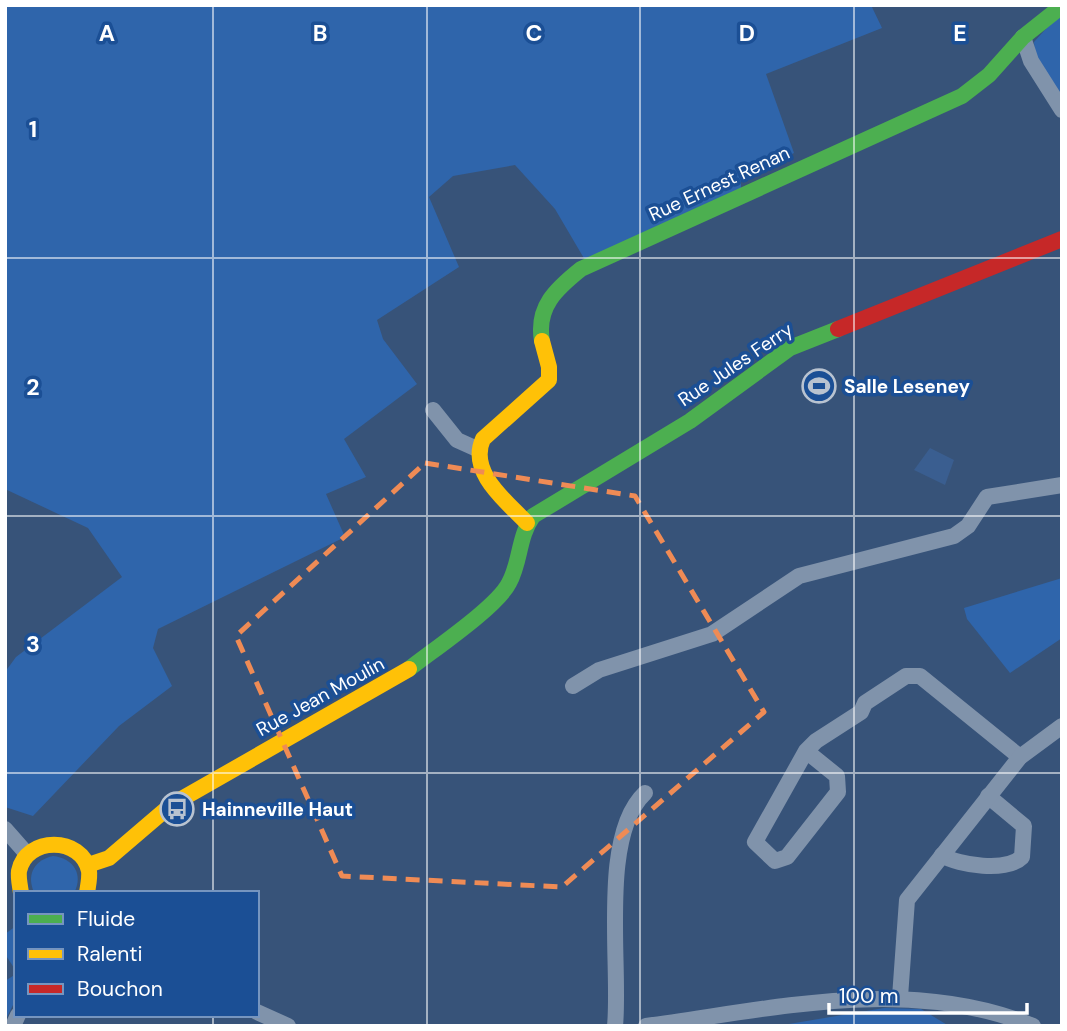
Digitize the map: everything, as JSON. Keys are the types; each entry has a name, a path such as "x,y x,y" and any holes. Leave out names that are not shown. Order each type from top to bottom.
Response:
{"street":[{"name":"Rue Ernest Renan","path":"477,449 483,439 549,380 550,368 538,329 541,311 553,292 581,269 792,172 930,113 962,96 989,75 1023,37 1062,6"},
{"path":"1023,37 1031,61 1062,110"},
{"name":"Rue Jules Ferry","path":"527,523 545,507 690,421 790,348 1062,239"},
{"path":"432,410 457,440 477,449 479,465 489,483 527,523"},
{"path":"573,686 599,670 712,634 799,576 954,536 968,526 987,497 1062,485"},
{"name":"Rue Jean Moulin","path":"88,865 109,858 140,828 172,805 386,685 427,657 508,588 518,562 527,523"},
{"path":"806,751 838,776 838,792 787,857 775,861 755,842 806,751 816,741 861,712 865,703 906,677 920,676 1020,757"},
{"path":"900,997 907,900 1020,757 1062,726"},
{"path":"615,1026 618,848 633,804 645,793"},
{"path":"942,855 951,860 1004,865 1017,862 1022,857 1024,826 988,796"},
{"path":"5,829 18,861 20,891"},
{"path":"18,861 35,847 55,842 75,849 88,865 92,890"},
{"path":"646,1026 836,1000 900,997 980,1009 1033,1026"},
{"path":"259,1013 288,1026"}],"highlighted area":[{"path":"425,463 635,496 764,712 562,887 342,876 236,636"}],"shaded area":[{"path":"5,5 871,5 882,28 766,74 794,153 741,179 741,189 585,260 555,209 515,165 453,176 429,197 459,267 377,320 383,339 417,384 344,439 366,477 326,494 345,537 158,629 153,648 172,686 119,726 33,816 5,807 5,672 16,657 122,577 88,528 5,489"},
{"path":"1062,11 1062,104 1035,59 1034,42"},
{"path":"930,448 954,460 945,485 914,470"},
{"path":"1062,578 1062,638 1010,673 967,619 964,608"},
{"path":"60,857 75,868 78,879 75,891 33,890 31,878 34,868 47,858"},
{"path":"14,927 14,968 5,954 5,934"},
{"path":"14,975 14,1003 5,1021 5,981"},
{"path":"884,1008 921,1009 949,1026 777,1026"}],"traffic: fast":[{"path":"542,341 542,318 545,309 556,292 581,269 962,96 989,75 1023,37 1062,6"},
{"path":"409,669 478,616 502,593 513,575 525,532 533,516 690,421 790,348 838,329"}],"traffic: slow":[{"path":"527,523 492,485 481,463 480,451 483,439 549,380 549,367 542,341"},
{"path":"88,865 109,858 171,805 409,669"},
{"path":"21,891 19,871 24,860 32,851 42,846 54,845 66,846 76,851 84,860 89,871 87,891"}],"traffic: jam":[{"path":"838,329 1062,239"}],"place":[{"name":"Salle Leseney","path":"819,386"},
{"name":"Hainneville Haut","path":"177,809"}]}
